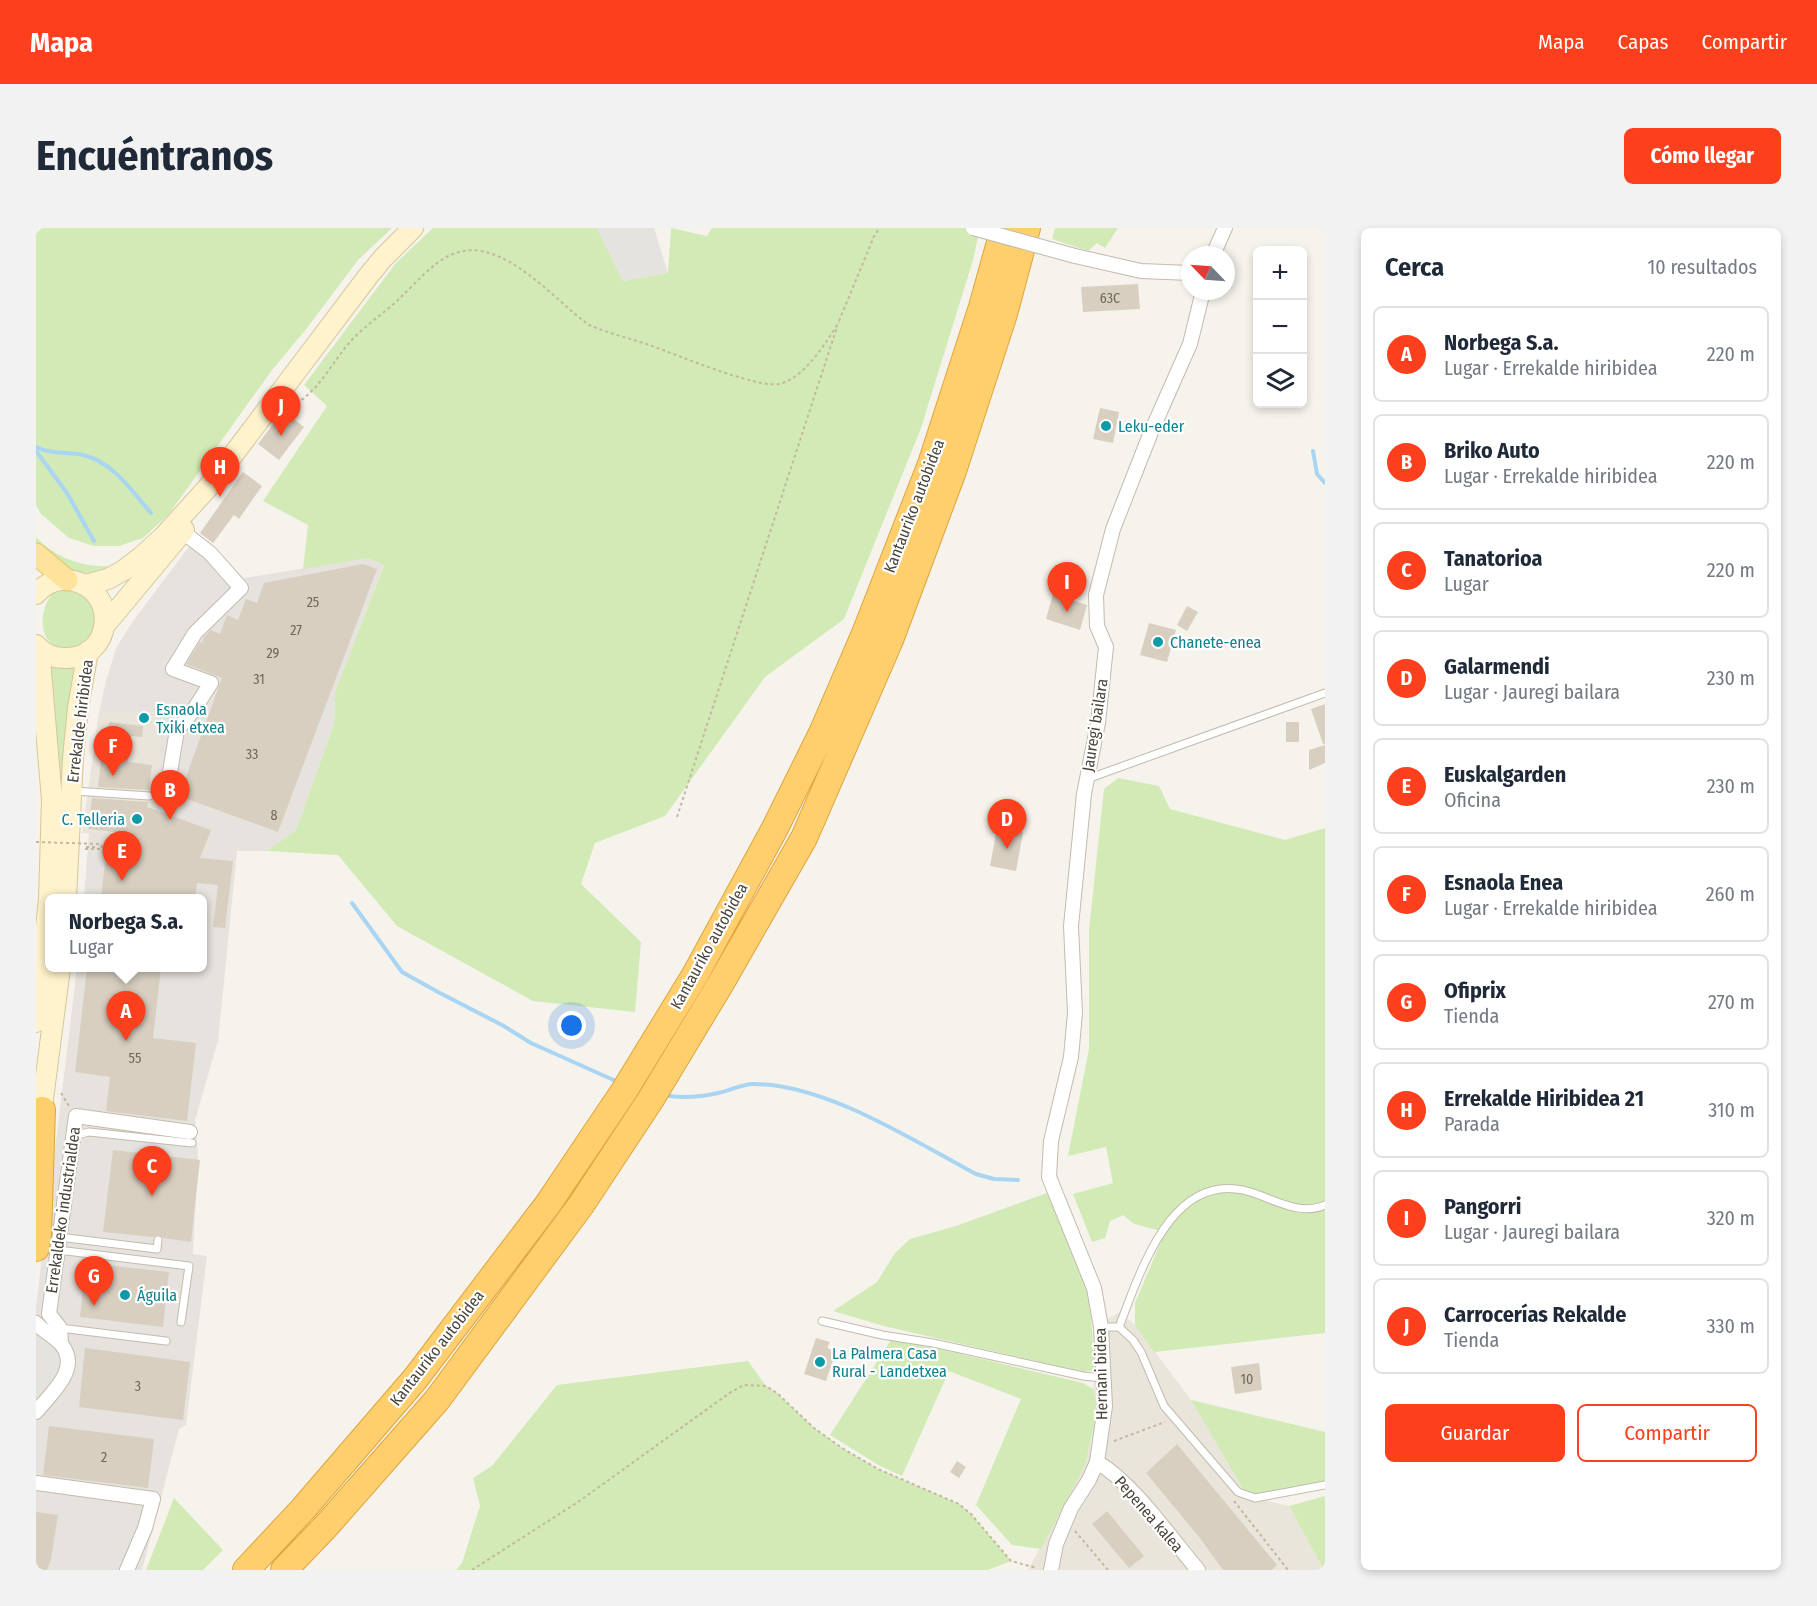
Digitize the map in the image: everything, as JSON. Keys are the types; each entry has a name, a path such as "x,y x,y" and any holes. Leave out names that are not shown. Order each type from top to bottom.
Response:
{"highway":[{"name":"Kantauriko autobidea","path":"246,1570 303,1509 415,1379 560,1186 624,1091 695,975 774,830 824,731 866,631 931,464 982,307 1004,228"},
{"name":"Kantauriko autobidea","path":"284,1570 327,1525 437,1400 581,1205 651,1099 804,838 890,640 957,460 1004,314 1027,228"},
{"path":"42,1110 48,1242"}],"main road":[{"path":"105,625 183,532 212,484 376,267 413,228"},
{"path":"36,594 48,584 58,580 76,582 108,579 124,570 164,536 212,484"},
{"path":"36,554 76,582 93,590 101,600 105,612 105,625 101,637 88,651 71,658 58,658 38,646"},
{"name":"Errekalde hiribidea","path":"38,646 52,800 51,894"},
{"name":"Errekalde hiribidea","path":"66,894 78,708 88,651"},
{"name":"Errekalde hiribidea","path":"36,1022 50,972"},
{"name":"Errekalde hiribidea","path":"36,1140 42,1110 51,972"}],"street":[{"path":"973,228 1075,256 1141,271 1181,273"},
{"path":"1217,246 1225,228"},
{"name":"Jauregi bailara","path":"1049,1177 1051,1141 1071,1057 1075,1013 1071,926 1087,779 1098,723 1106,647 1097,626 1096,594 1113,529 1151,432 1190,344 1201,300"},
{"path":"166,796 177,730 193,711 211,683 173,669 195,633 241,588 210,553 183,532"},
{"name":"Errekaldeko industrialdea","path":"36,1412 67,1371 68,1356 61,1344 60,1328 50,1314 48,1242 76,1116 191,1137"},
{"name":"Hernani bidea","path":"1049,1177 1094,1288 1101,1327 1105,1406 1097,1462 1089,1480 1071,1508 1056,1544 1050,1570"},
{"path":"36,1323 61,1344"},
{"name":"Pepenea kalea","path":"1097,1462 1111,1470 1126,1484 1198,1570"},
{"path":"36,1483 153,1498 145,1528 128,1570"}],"lane":[{"path":"1087,779 1325,693"},
{"path":"71,791 149,796"},
{"path":"73,1136 89,1132 191,1137"},
{"path":"1119,1327 1151,1252 1167,1223 1184,1204 1204,1192 1230,1188 1252,1192 1302,1209 1320,1208 1325,1205"},
{"path":"48,1242 157,1249 158,1240"},
{"path":"48,1242 189,1266 181,1322"},
{"path":"822,1321 1083,1376 1104,1378"},
{"path":"1101,1327 1119,1327 1133,1340 1141,1352 1164,1406 1238,1492 1255,1498 1325,1485"},
{"path":"60,1328 166,1341"}],"path":[{"path":"677,817 839,322 875,234 880,228"},
{"path":"268,408 286,408 299,402 308,395 352,339 391,307 434,266 454,254 474,250 492,254 525,273 589,325 764,383 779,384 792,377 811,361 839,322"},
{"path":"36,842 100,846"},
{"path":"62,1083 61,1095 76,1116"},
{"path":"472,1570 578,1502 731,1392 744,1385 755,1385 766,1386 777,1393 814,1428 869,1464 959,1504 971,1514 1011,1562 1043,1570"},
{"path":"1111,1442 1167,1421"},
{"path":"1232,1499 1288,1570"},
{"path":"1056,1544 1067,1546 1072,1527 1108,1570"}],"shaded area":[{"path":"597,228 654,228 668,273 623,281"},
{"path":"197,536 244,578 368,558 384,564 335,692 334,724 296,830 267,851 237,851 218,1041 195,1120 198,1153 193,1254 207,1256 186,1425 179,1429 142,1570 36,1570 36,1307 77,972 207,972 207,894 84,894 89,832 151,837 159,794 160,712 99,712 116,648 133,621"},
{"path":"99,712 160,712 159,794 151,838 82,833"},
{"path":"62,1133 68,1133 56,1225 50,1224"},
{"path":"125,1141 194,1147 193,1159 123,1151"},
{"path":"45,1252 51,1252 43,1312 38,1311"},
{"path":"1120,1312 1135,1325 1191,1400 1244,1491 1255,1498 1289,1506 1324,1570 1028,1570 1084,1465 1092,1437 1097,1410 1093,1389 1095,1370 1093,1328"},
{"path":"46,1343 57,1348 62,1355 60,1366 52,1378 36,1393 36,1381 44,1376 51,1361 49,1356 44,1354"}],"green space":[{"path":"36,228 392,228 358,260 272,370 169,514 143,538 119,546 94,546 69,538 41,514 36,505"},
{"path":"433,228 597,228 623,281 668,273 671,228 707,236 712,228 980,228 973,260 921,428 844,619 765,677 665,816 595,843 581,884 641,942 635,1012 533,1001 397,926 338,855 267,851 296,830 334,724 335,692 384,565 368,558 303,569 308,525 263,501 327,406 304,385 396,263"},
{"path":"1055,228 1118,228 1105,248 1097,243 1088,251 1052,239"},
{"path":"36,537 53,551 82,564 114,566 104,571 84,573 63,566 36,549"},
{"path":"57,589 79,589 95,603 95,634 79,647 59,648 46,636 43,627 45,606"},
{"path":"50,666 74,668 62,775 55,767"},
{"path":"1118,778 1159,786 1170,809 1285,840 1325,828 1325,1333 1154,1352 1135,1325 1135,1303 1165,1232 1134,1224 1123,1215 1110,1221 1105,1238 1092,1242 1073,1194 1113,1183 1106,1147 1068,1156 1089,1049 1089,930 1104,789"},
{"path":"1047,1193 1089,1292 1095,1370 1083,1372 884,1326 833,1311 877,1282 895,1253 910,1239 956,1226"},
{"path":"891,1340 931,1347 1083,1383 1093,1389 1098,1408 1085,1465 1041,1549 1012,1545 976,1505 1021,1399 949,1371 902,1476 880,1466 830,1435"},
{"path":"748,1361 766,1386 777,1393 814,1428 842,1448 878,1469 959,1504 971,1514 1011,1561 988,1570 456,1570 462,1563 480,1506 473,1478 492,1466 557,1385"},
{"path":"1191,1400 1325,1432 1325,1485 1255,1498 1244,1491"},
{"path":"1325,1496 1325,1570 1324,1570 1289,1506"},
{"path":"174,1498 223,1550 203,1570 146,1570"}],"building":[{"path":"1138,284 1140,309 1083,312 1081,287"},
{"name":"Leku-eder","path":"1100,408 1119,412 1113,443 1093,439"},
{"path":"283,411 304,427 279,460 258,444"},
{"path":"243,472 262,486 239,519 234,515 213,543 200,533"},
{"path":"363,564 377,569 278,832 179,796 222,678 186,664 200,642 202,643 211,630 220,634 227,615 238,620 246,599 257,603 264,583"},
{"path":"1053,594 1087,605 1080,630 1046,619"},
{"path":"1187,606 1198,612 1187,631 1177,625"},
{"name":"Chanete-enea","path":"1149,623 1176,630 1167,662 1140,655"},
{"path":"1325,704 1325,744 1323,744 1311,709"},
{"path":"109,722 143,726 142,737 131,736 128,762 152,765 149,790 98,787"},
{"path":"1286,722 1299,722 1299,742 1286,742"},
{"path":"1325,745 1325,763 1309,770 1309,750"},
{"path":"92,798 148,802 147,807 211,830 200,858 233,861 225,928 213,927 218,885 197,883 196,894 101,894 105,863 121,865 124,833 88,829"},
{"path":"997,828 1023,832 1016,871 990,866"},
{"path":"87,972 161,972 153,1038 196,1043 187,1121 106,1111 110,1077 75,1072"},
{"path":"113,1150 200,1160 191,1242 163,1238 159,1235 153,1237 103,1232"},
{"name":"Águila","path":"86,1263 169,1272 163,1327 80,1317"},
{"name":"La Palmera Casa Rural - Landetxea","path":"816,1338 830,1342 827,1348 836,1351 826,1381 804,1374"},
{"path":"85,1348 190,1362 183,1420 79,1407"},
{"path":"1259,1363 1262,1390 1235,1394 1231,1367"},
{"path":"49,1426 154,1439 148,1488 43,1475"},
{"path":"1177,1444 1277,1565 1272,1570 1223,1570 1200,1538 1146,1473"},
{"path":"957,1461 966,1467 959,1478 950,1472"},
{"path":"1107,1511 1144,1556 1129,1568 1092,1524"},
{"path":"36,1512 58,1515 47,1570 36,1570"}],"waterway":[{"path":"36,447 48,451 83,455 103,464 129,486 151,513"},
{"path":"36,451 67,493 94,541"},
{"path":"1313,451 1317,474 1325,483"},
{"path":"352,903 402,972 531,1043 618,1082"},
{"path":"663,1095 683,1097 705,1095 753,1084 781,1086 810,1093 868,1116 976,1174 994,1179 1018,1180"}],"place":[{"name":"Leku-eder","path":"1106,426"},
{"name":"Carrocerías Rekalde","path":"281,436"},
{"name":"Errekalde Hiribidea 21","path":"220,497"},
{"name":"Pangorri","path":"1067,612"},
{"name":"Chanete-enea","path":"1158,642"},
{"name":"Esnaola Txiki etxea","path":"144,718"},
{"name":"Esnaola Enea","path":"113,776"},
{"name":"C. Telleria","path":"137,819"},
{"name":"Briko Auto","path":"170,820"},
{"name":"Galarmendi","path":"1007,849"},
{"name":"Euskalgarden","path":"122,881"},
{"name":"Norbega S.a.","path":"126,1041"},
{"name":"Tanatorioa","path":"152,1196"},
{"name":"Águila","path":"125,1295"},
{"name":"Ofiprix","path":"94,1306"},
{"name":"La Palmera Casa Rural - Landetxea","path":"820,1362"}]}
